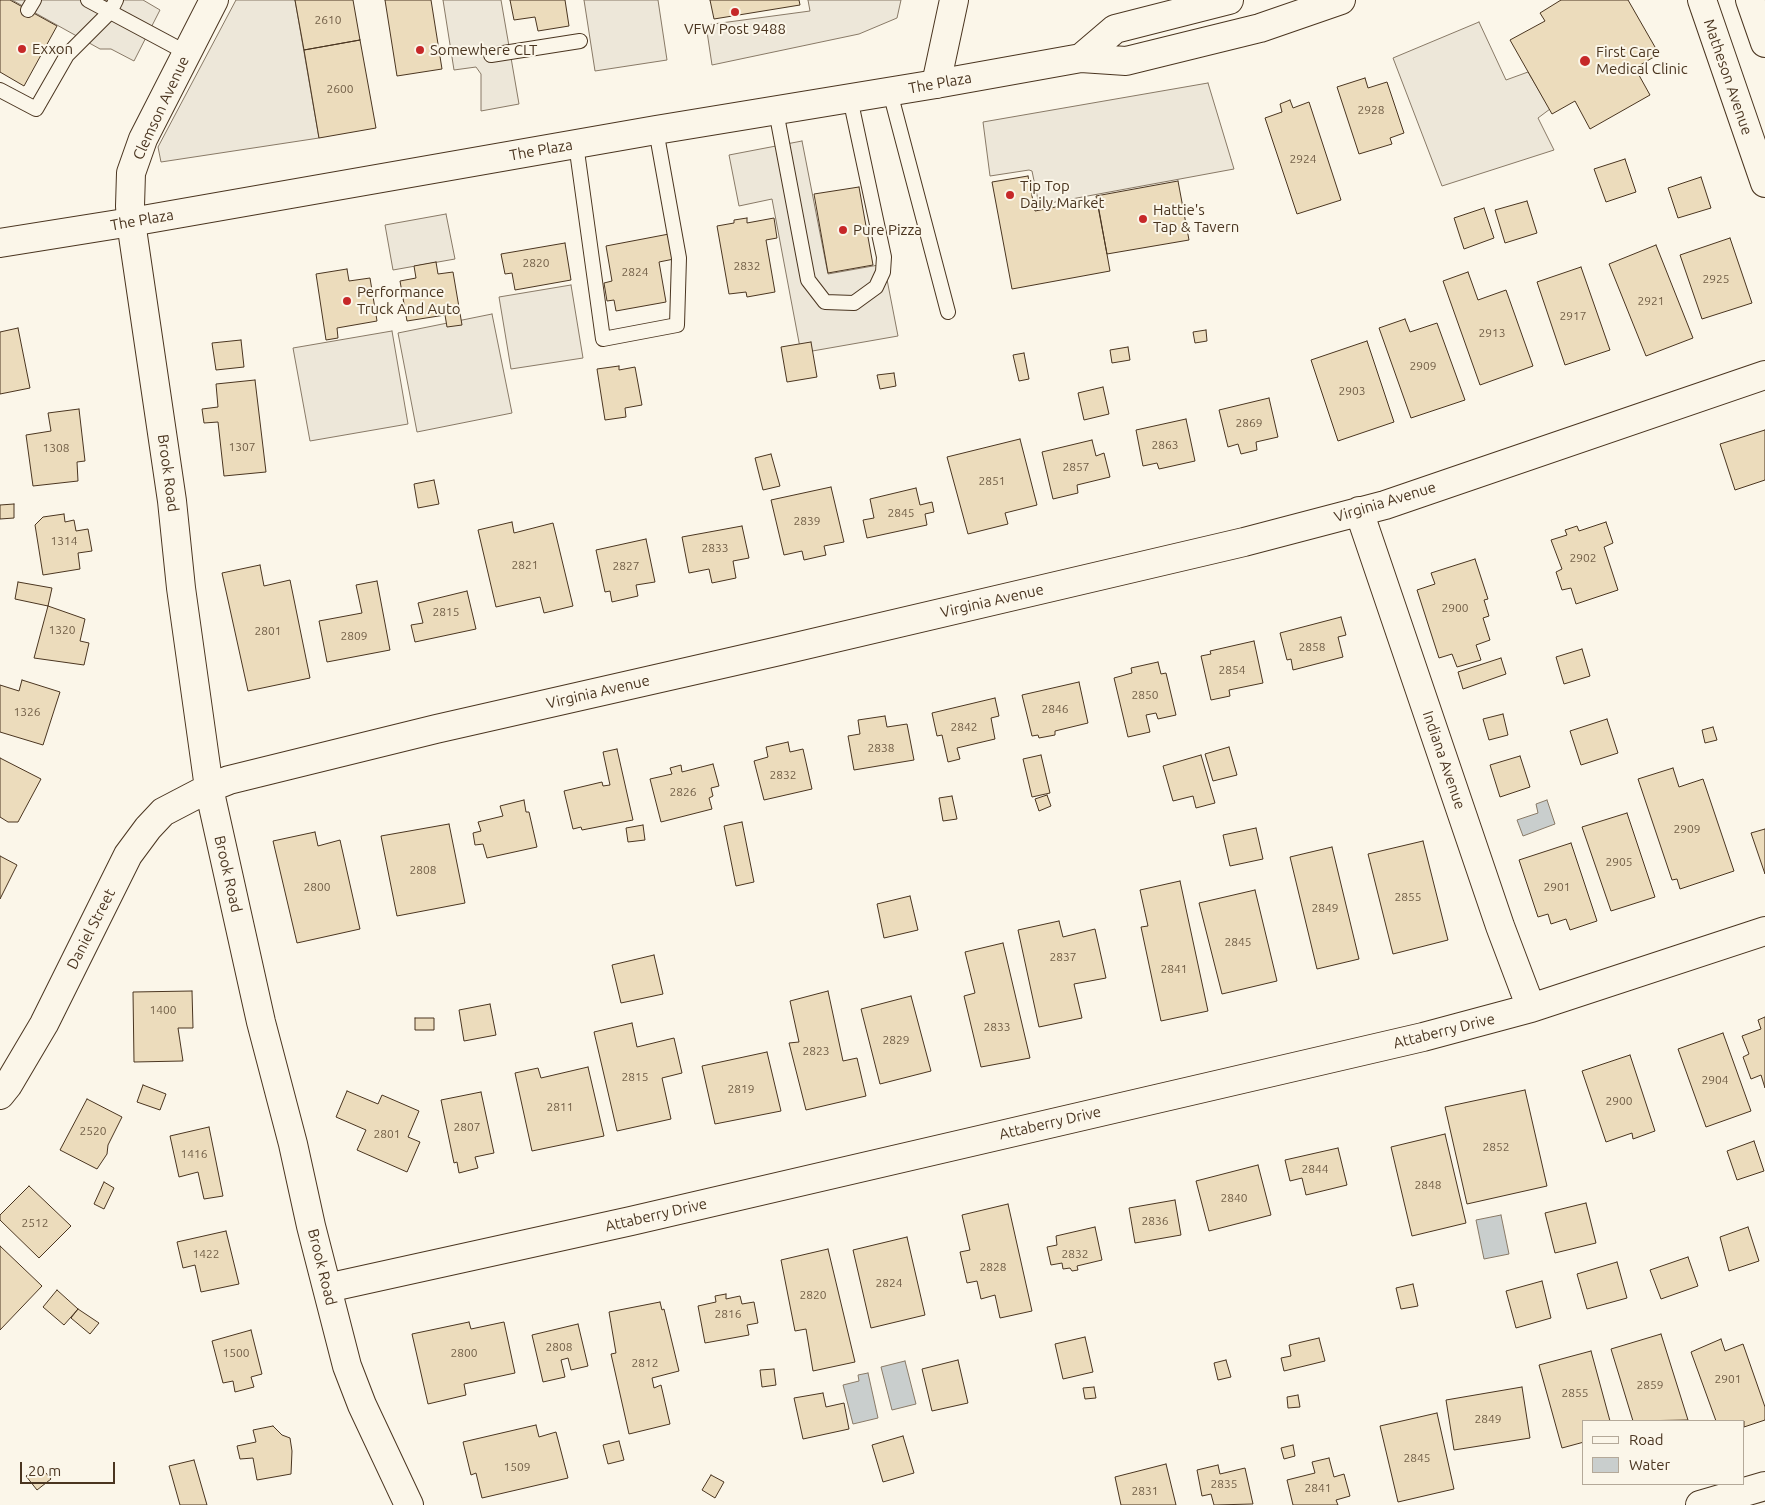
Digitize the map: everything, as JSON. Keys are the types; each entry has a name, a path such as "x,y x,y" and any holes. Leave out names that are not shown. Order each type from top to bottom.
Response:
{"street":[{"name":"Clemson Avenue","path":"131,222 132,173 143,139 214,0"},
{"path":"936,84 954,0"},
{"path":"1081,58 1115,29 1228,0"},
{"name":"The Plaza","path":"0,243 1081,58 1126,61 1260,28 1341,0"},
{"name":"Matheson Avenue","path":"1702,0 1765,183"},
{"path":"1757,8 1765,43"},
{"name":"Brook Road","path":"131,222 172,501 181,588 209,788 261,1022 347,1366 369,1421 409,1505"},
{"name":"Virginia Avenue","path":"209,788 229,780 430,730 1244,542 1418,494 1765,374"},
{"name":"Indiana Avenue","path":"1359,511 1500,926 1531,1008"},
{"name":"Daniel Street","path":"0,1095 8,1085 44,1024 128,855 148,828 163,812 209,788"},
{"name":"Attaberry Drive","path":"327,1288 786,1185 1423,1037 1531,1008 1765,930"},
{"path":"1700,1505 1765,1486"}],"lane":[{"path":"88,0 113,6 187,52"},
{"path":"0,90 36,109 67,55 113,6"},
{"path":"490,55 580,40"},
{"path":"890,92 948,312"},
{"path":"776,111 808,280 825,302 854,303 876,287 883,272 884,256 850,98"},
{"path":"576,144 603,339 677,325 679,258 656,130"}],"shaded area":[{"path":"12,0 143,0 160,10 134,61 111,49 100,49"},
{"path":"236,0 295,0 319,138 161,162 158,147"},
{"path":"443,0 501,0 519,104 481,111 481,74 476,67 454,70"},
{"path":"584,0 658,0 667,60 595,71"},
{"path":"808,0 901,0 897,18 859,34 712,65 706,25 810,11"},
{"path":"1479,22 1506,80 1528,72 1550,109 1538,118 1554,150 1442,186 1393,58"},
{"path":"1208,83 1234,169 1039,205 1032,171 990,176 983,122"},
{"path":"802,141 828,274 884,264 898,336 801,353 772,199 739,206 729,155"},
{"path":"446,214 455,259 393,270 385,225"},
{"path":"571,285 583,358 511,369 499,297"},
{"path":"492,314 512,413 417,432 398,333"},
{"path":"392,331 408,424 310,441 293,348"}],"water":[{"path":"1547,800 1555,824 1523,836 1517,820 1538,813 1536,804"},
{"path":"1501,1215 1509,1254 1484,1259 1476,1220"},
{"path":"905,1361 916,1404 892,1410 881,1367"},
{"path":"868,1373 878,1418 853,1424 843,1385 859,1381 858,1375"}],"building":[{"name":"Exxon","path":"0,0 10,0 57,26 24,86 0,72"},
{"path":"295,0 353,0 360,40 304,50"},
{"path":"385,0 431,0 442,69 397,76"},
{"path":"510,0 565,0 569,26 538,31 535,17 514,20"},
{"name":"VFW Post 9488","path":"710,0 799,0 800,5 714,19"},
{"name":"First Care Medical Clinic","path":"1561,0 1628,0 1659,54 1635,68 1650,95 1590,129 1575,101 1552,114 1510,40 1545,21 1540,13"},
{"path":"360,40 376,128 319,138 304,50"},
{"path":"1365,78 1368,88 1387,82 1404,133 1390,138 1392,144 1359,154 1337,87"},
{"path":"1290,100 1293,108 1309,102 1341,200 1297,214 1265,118 1282,112 1280,104"},
{"path":"1625,159 1636,192 1606,202 1594,169"},
{"path":"1028,176 1035,211 1097,199 1110,271 1012,289 992,182"},
{"path":"1701,177 1711,208 1678,218 1668,188"},
{"name":"Hattie's Tap & Tavern","path":"1178,181 1189,240 1107,254 1096,196"},
{"name":"Pure Pizza","path":"859,187 873,265 828,273 814,194"},
{"path":"1527,201 1537,233 1505,243 1495,210"},
{"path":"1484,208 1494,238 1464,249 1454,218"},
{"path":"747,218 747,223 774,218 777,238 766,240 775,292 747,297 746,292 729,294 717,226"},
{"path":"669,234 674,259 659,262 666,302 616,311 614,300 607,301 604,283 612,281 606,246"},
{"path":"1730,238 1752,303 1702,319 1680,255"},
{"path":"565,243 571,280 515,290 512,273 505,274 501,254"},
{"path":"1656,245 1693,338 1646,356 1609,264"},
{"path":"436,262 438,274 453,272 462,325 447,327 445,315 407,321 400,281 416,278 414,266"},
{"path":"1581,267 1610,350 1565,365 1537,282"},
{"name":"Performance Truck And Auto","path":"347,269 349,281 370,278 377,321 337,328 338,338 326,340 316,274"},
{"path":"1468,272 1478,300 1506,290 1533,366 1480,385 1443,281"},
{"path":"1405,319 1410,332 1437,323 1465,400 1411,418 1379,328"},
{"path":"18,328 30,388 0,394 0,332"},
{"path":"1206,330 1207,341 1195,343 1193,332"},
{"path":"241,340 244,367 216,370 212,343"},
{"path":"1367,341 1394,422 1338,441 1311,360"},
{"path":"811,342 817,377 787,382 781,347"},
{"path":"1128,347 1130,360 1112,363 1110,350"},
{"path":"1024,353 1029,379 1019,381 1013,355"},
{"path":"619,366 619,370 635,367 642,405 625,408 626,417 605,420 597,369"},
{"path":"894,373 896,386 880,389 877,375"},
{"path":"255,380 266,472 224,476 218,422 204,423 202,409 218,407 216,384"},
{"path":"1103,387 1109,414 1084,420 1078,393"},
{"path":"1269,398 1278,437 1256,442 1257,450 1241,454 1238,444 1228,447 1219,410"},
{"path":"79,409 85,461 77,462 78,481 33,486 26,435 51,431 48,413"},
{"path":"1186,419 1195,461 1159,469 1157,463 1143,466 1136,430"},
{"path":"1765,430 1765,480 1735,490 1720,444"},
{"path":"1020,439 1037,505 1005,513 1008,524 968,534 947,457"},
{"path":"1092,440 1096,456 1104,453 1110,477 1077,485 1078,493 1053,499 1042,452"},
{"path":"771,454 780,486 763,490 755,458"},
{"path":"434,480 439,504 418,508 414,484"},
{"path":"831,487 844,542 824,546 826,555 804,560 802,551 784,555 771,500"},
{"path":"916,488 920,505 932,502 934,512 925,514 927,525 867,538 863,520 874,518 870,499"},
{"path":"14,504 14,518 0,519 0,505"},
{"path":"64,514 65,522 74,520 76,531 88,529 92,551 78,553 80,569 43,575 35,525 43,517"},
{"path":"512,522 514,533 553,523 573,606 544,613 540,597 496,607 478,530"},
{"path":"1606,522 1613,543 1604,547 1618,590 1576,604 1571,588 1562,590 1556,572 1562,569 1551,540 1567,535 1565,530 1577,526 1579,531"},
{"path":"742,526 749,558 733,561 736,578 712,583 709,569 689,573 682,537"},
{"path":"646,539 655,582 636,585 638,596 612,602 610,591 605,592 596,550"},
{"path":"1475,559 1488,599 1484,600 1489,616 1483,618 1490,640 1476,645 1481,660 1457,667 1452,654 1439,658 1417,590 1435,584 1431,573"},
{"path":"260,565 264,586 290,580 310,678 248,691 222,573"},
{"path":"377,581 390,650 327,662 319,621 362,613 356,585"},
{"path":"18,582 52,588 48,606 15,599"},
{"path":"467,591 476,629 415,642 411,625 423,623 418,603"},
{"path":"48,606 85,619 80,641 89,643 84,665 34,658"},
{"path":"1341,617 1346,635 1338,637 1343,657 1293,670 1291,659 1287,660 1280,633"},
{"path":"1254,641 1263,683 1229,690 1230,696 1211,700 1201,656 1211,654 1210,651"},
{"path":"1582,649 1590,676 1564,684 1556,657"},
{"path":"1501,658 1506,674 1463,689 1458,672"},
{"path":"1158,662 1161,674 1166,673 1176,715 1158,719 1156,713 1146,715 1150,732 1128,737 1114,678 1132,673 1131,668"},
{"path":"22,680 60,692 43,745 0,732 0,685 19,691"},
{"path":"1079,682 1088,723 1055,731 1055,735 1039,738 1038,735 1032,736 1022,695"},
{"path":"995,698 999,716 991,718 995,739 957,748 960,759 948,762 942,735 937,736 932,713"},
{"path":"1503,714 1508,735 1489,740 1483,719"},
{"path":"885,716 887,727 907,724 914,760 854,770 848,736 860,734 858,720"},
{"path":"1607,719 1618,753 1581,765 1570,731"},
{"path":"1713,727 1717,740 1705,743 1702,730"},
{"path":"788,742 790,752 803,749 812,789 764,800 754,761 768,757 766,747"},
{"path":"1229,747 1237,775 1213,781 1205,754"},
{"path":"617,749 633,820 582,830 581,827 573,829 564,791 602,782 603,786 610,785 603,752"},
{"path":"1041,755 1050,793 1032,797 1023,759"},
{"path":"1201,755 1215,803 1196,808 1193,796 1173,801 1163,766"},
{"path":"1520,756 1530,787 1500,797 1490,765"},
{"path":"0,758 41,779 18,822 8,822 0,817"},
{"path":"713,764 719,786 711,788 713,796 709,798 712,809 661,822 650,779 672,774 670,768 681,765 682,772"},
{"path":"1673,768 1679,787 1703,779 1734,871 1680,889 1677,879 1672,880 1638,779"},
{"path":"1047,795 1051,806 1039,811 1035,799"},
{"path":"952,796 957,819 943,821 939,798"},
{"path":"524,800 526,812 529,812 537,847 487,858 483,844 475,845 473,833 481,831 478,822 503,816 500,806"},
{"path":"1627,813 1655,897 1611,911 1582,827"},
{"path":"742,822 754,882 736,886 724,826"},
{"path":"449,824 465,903 397,916 381,836"},
{"path":"643,825 645,840 628,842 626,828"},
{"path":"1256,828 1263,859 1230,866 1223,835"},
{"path":"1765,829 1765,874 1751,833"},
{"path":"315,832 318,846 340,840 360,929 297,943 273,841"},
{"path":"1423,841 1448,940 1393,954 1368,854"},
{"path":"1571,843 1597,921 1570,930 1566,919 1551,924 1548,914 1538,917 1519,860"},
{"path":"1332,847 1359,959 1317,969 1290,857"},
{"path":"0,856 17,865 0,899"},
{"path":"1180,881 1208,1011 1161,1021 1141,927 1148,926 1140,890"},
{"path":"1255,890 1277,981 1222,994 1199,903"},
{"path":"910,896 918,930 884,938 877,904"},
{"path":"1059,921 1063,937 1095,929 1106,978 1074,984 1082,1018 1039,1027 1018,930"},
{"path":"1003,943 1030,1058 981,1067 964,996 975,993 965,952"},
{"path":"654,955 663,994 621,1003 612,965"},
{"path":"192,991 193,1028 178,1028 183,1061 134,1062 133,992"},
{"path":"828,991 843,1061 857,1058 866,1096 806,1110 789,1043 799,1042 790,1001"},
{"path":"911,996 931,1071 880,1084 861,1009"},
{"path":"490,1004 496,1035 464,1041 459,1010"},
{"path":"1765,1017 1765,1088 1761,1075 1751,1079 1743,1057 1749,1054 1742,1036 1761,1029 1758,1020"},
{"path":"415,1018 434,1018 434,1030 415,1030"},
{"path":"632,1023 637,1047 674,1038 682,1073 662,1078 671,1119 617,1131 594,1032"},
{"path":"1723,1033 1751,1111 1706,1127 1678,1049"},
{"path":"767,1052 781,1111 715,1124 702,1066"},
{"path":"1630,1055 1655,1131 1633,1139 1632,1133 1606,1142 1582,1071"},
{"path":"588,1067 604,1136 532,1151 515,1073 538,1068 541,1078"},
{"path":"143,1085 166,1094 160,1110 137,1102"},
{"path":"1525,1090 1547,1186 1467,1204 1445,1107"},
{"path":"347,1091 378,1104 382,1095 419,1111 408,1137 420,1142 407,1172 357,1150 366,1130 336,1117"},
{"path":"481,1092 494,1153 475,1157 478,1168 459,1173 457,1162 454,1163 441,1100"},
{"path":"87,1099 122,1117 108,1145 107,1154 97,1169 60,1150"},
{"path":"209,1127 223,1196 204,1199 198,1172 179,1177 170,1136"},
{"path":"1445,1134 1466,1223 1412,1236 1391,1147"},
{"path":"1754,1141 1764,1171 1737,1180 1727,1151"},
{"path":"1338,1148 1347,1185 1306,1195 1302,1178 1290,1181 1285,1160"},
{"path":"1258,1165 1271,1215 1209,1231 1196,1181"},
{"path":"104,1182 114,1188 104,1209 94,1204"},
{"path":"29,1186 71,1226 39,1258 0,1220 0,1215"},
{"path":"1175,1200 1181,1235 1135,1243 1129,1208"},
{"path":"1586,1203 1596,1243 1555,1253 1545,1213"},
{"path":"1008,1204 1032,1311 1000,1318 995,1295 981,1299 977,1281 967,1283 960,1252 970,1250 962,1215"},
{"path":"1095,1227 1102,1260 1077,1266 1078,1270 1072,1271 1070,1268 1063,1269 1062,1263 1051,1265 1047,1247 1057,1245 1056,1236"},
{"path":"1748,1227 1759,1261 1729,1271 1720,1237"},
{"path":"226,1231 239,1284 201,1292 195,1265 183,1268 177,1242"},
{"path":"907,1237 925,1315 871,1328 853,1250"},
{"path":"0,1246 42,1286 0,1330"},
{"path":"828,1249 855,1362 813,1371 806,1329 795,1331 781,1260"},
{"path":"1688,1257 1698,1286 1661,1299 1650,1270"},
{"path":"1617,1262 1627,1298 1587,1309 1577,1274"},
{"path":"1542,1281 1551,1318 1516,1328 1506,1291"},
{"path":"1413,1284 1418,1306 1401,1309 1396,1288"},
{"path":"57,1290 78,1309 64,1325 43,1307"},
{"path":"726,1294 726,1299 740,1296 742,1304 754,1302 758,1323 747,1325 749,1335 705,1343 698,1306 716,1302 715,1296"},
{"path":"660,1302 662,1310 664,1309 679,1371 652,1378 654,1388 661,1385 670,1424 629,1434 611,1354 616,1353 609,1312"},
{"path":"78,1309 99,1323 90,1334 71,1318"},
{"path":"469,1322 471,1329 504,1322 515,1373 464,1384 466,1395 428,1404 412,1334"},
{"path":"578,1324 588,1366 571,1370 568,1358 561,1360 565,1377 543,1382 532,1335"},
{"path":"251,1330 262,1374 251,1377 254,1387 235,1392 233,1381 223,1383 212,1341"},
{"path":"1661,1334 1688,1420 1633,1420 1611,1349"},
{"path":"1085,1337 1093,1372 1063,1379 1055,1344"},
{"path":"1319,1338 1325,1361 1284,1371 1281,1358 1291,1356 1289,1345"},
{"path":"1721,1339 1725,1351 1743,1344 1765,1407 1765,1420 1745,1427 1745,1420 1716,1420 1691,1352"},
{"path":"1591,1351 1610,1420 1582,1420 1582,1443 1562,1448 1539,1365"},
{"path":"958,1360 968,1403 932,1411 922,1369"},
{"path":"1226,1360 1231,1377 1218,1380 1214,1363"},
{"path":"774,1369 776,1385 762,1387 760,1370"},
{"path":"1094,1387 1096,1398 1085,1399 1083,1388"},
{"path":"1522,1387 1530,1438 1454,1450 1446,1400"},
{"path":"823,1393 826,1407 844,1403 849,1429 803,1439 794,1398"},
{"path":"1298,1395 1300,1407 1288,1408 1287,1397"},
{"path":"1437,1413 1454,1489 1398,1502 1380,1426"},
{"path":"536,1425 539,1437 556,1432 568,1478 482,1498 476,1473 471,1475 463,1442"},
{"path":"273,1426 282,1435 290,1438 292,1451 291,1474 257,1480 253,1458 240,1459 237,1446 256,1442 253,1430"},
{"path":"903,1436 914,1473 883,1482 872,1445"},
{"path":"619,1441 624,1460 608,1464 603,1445"},
{"path":"1293,1445 1295,1456 1284,1459 1281,1448"},
{"path":"1329,1458 1334,1477 1344,1474 1350,1496 1336,1500 1338,1505 1293,1505 1287,1480 1315,1473 1312,1462"},
{"path":"194,1460 207,1505 180,1505 169,1466"},
{"path":"1166,1464 1176,1505 1121,1505 1115,1477"},
{"path":"1218,1465 1220,1474 1245,1468 1253,1504 1214,1505 1211,1494 1202,1496 1197,1470"},
{"path":"40,1466 51,1479 37,1490 26,1476"},
{"path":"711,1475 724,1482 715,1498 702,1490"}],"place":[{"name":"VFW Post 9488","path":"735,12"},
{"name":"Exxon","path":"22,49"},
{"name":"Somewhere CLT","path":"420,50"},
{"name":"First Care Medical Clinic","path":"1585,61"},
{"name":"Tip Top Daily Market","path":"1010,195"},
{"name":"Hattie's Tap & Tavern","path":"1143,219"},
{"name":"Pure Pizza","path":"843,230"},
{"name":"Performance Truck And Auto","path":"347,301"}]}
